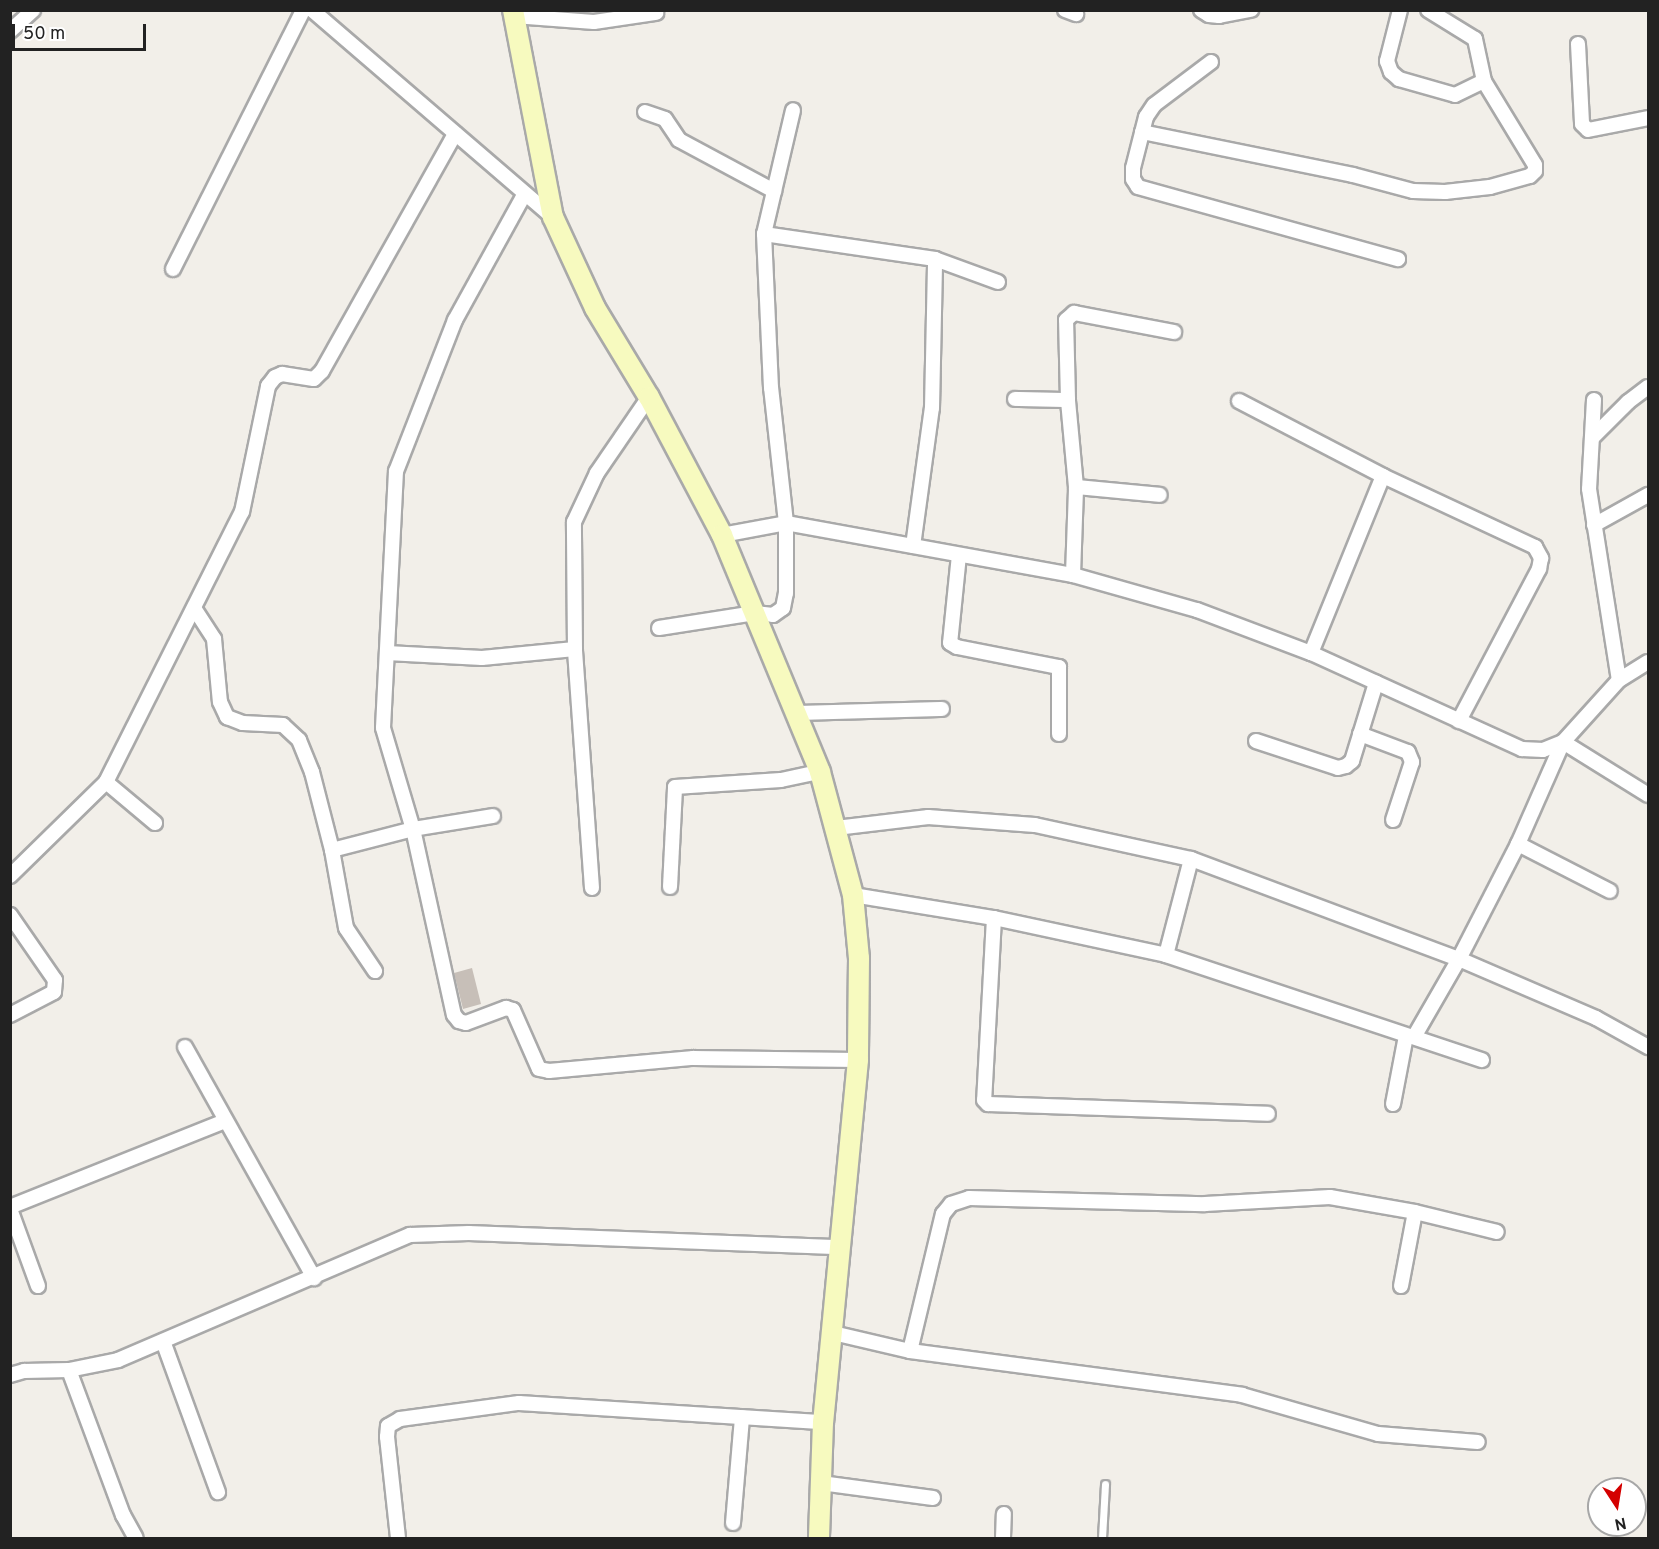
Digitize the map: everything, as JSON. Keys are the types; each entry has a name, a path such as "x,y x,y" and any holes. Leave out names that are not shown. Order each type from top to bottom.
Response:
{"main road":[{"path":"513,13 553,217 595,308 649,397 722,535 820,772 853,895 859,958 858,1060 823,1422 819,1539"}],"street":[{"path":"10,31 33,10"},
{"path":"173,269 303,10"},
{"path":"312,10 524,195 553,217"},
{"path":"1200,10 1209,15 1219,16 1251,10"},
{"path":"1400,10 1387,61 1391,72 1399,78 1455,95 1484,81"},
{"path":"1142,132 1353,175 1413,191 1444,192 1490,187 1530,176 1535,171 1535,165 1484,81 1475,39 1428,10"},
{"path":"513,13 594,22 656,13"},
{"path":"1578,44 1582,124 1588,130 1648,118"},
{"path":"1211,62 1154,105 1142,132 1132,168 1133,179 1138,187 1398,259"},
{"path":"660,628 754,614 773,615 783,608 786,592 786,523 771,388 764,234 793,110"},
{"path":"645,112 665,119 679,140 774,191"},
{"path":"10,876 106,782 242,512 268,386 274,377 282,374 314,379 322,371 455,134"},
{"path":"524,195 455,320 396,471 383,728 413,829 454,1015 459,1021 466,1023 506,1008 513,1010 539,1069 549,1071 693,1058 858,1060"},
{"path":"764,234 935,259 998,282"},
{"path":"913,546 932,408 935,259"},
{"path":"1073,575 1076,488 1068,400 1066,320 1074,313 1174,332"},
{"path":"1592,438 1628,402 1648,387"},
{"path":"592,888 575,649 574,522 597,473 649,397"},
{"path":"1015,399 1068,400"},
{"path":"1594,399 1589,489 1619,680"},
{"path":"1239,401 1383,476 1535,547 1541,558 1539,570 1460,721"},
{"path":"1311,653 1383,476"},
{"path":"1076,488 1160,495"},
{"path":"1594,525 1648,495"},
{"path":"722,535 786,523 1073,575 1197,610 1311,653 1522,749 1543,750 1563,742"},
{"path":"959,555 950,643 957,647 1059,667 1059,734"},
{"path":"194,608 214,639 220,702 227,717 243,723 283,725 299,740 312,772 332,850 346,928 375,971"},
{"path":"387,653 482,658 575,649"},
{"path":"1393,1104 1410,1036 1459,959 1518,844 1563,742 1619,680 1648,662"},
{"path":"1256,741 1338,768 1346,766 1352,761 1376,683"},
{"path":"796,713 942,709"},
{"path":"1360,734 1408,752 1412,762 1394,820"},
{"path":"1563,742 1648,795"},
{"path":"670,887 672,795 675,788 781,780 820,772"},
{"path":"106,782 155,823"},
{"path":"332,850 413,829 493,816"},
{"path":"836,828 928,817 1035,825 1191,859 1459,959 1596,1018 1648,1047"},
{"path":"1518,844 1610,891"},
{"path":"1166,955 1191,859"},
{"path":"853,895 994,918 1166,955 1482,1060"},
{"path":"10,915 55,980 54,992 10,1015"},
{"path":"994,918 984,1100 988,1104 1268,1114"},
{"path":"185,1047 314,1278"},
{"path":"38,1286 10,1208 225,1121"},
{"path":"910,1351 943,1214 951,1204 969,1198 1205,1204 1330,1197 1415,1212 1497,1232"},
{"path":"1401,1286 1415,1212"},
{"path":"10,1375 24,1371 69,1370 118,1360 410,1235 470,1233 840,1247"},
{"path":"833,1333 910,1351 1242,1395 1378,1434 1478,1442"},
{"path":"163,1341 218,1492"},
{"path":"69,1370 123,1515 136,1539"},
{"path":"398,1539 387,1437 388,1426 400,1419 519,1403 823,1422"},
{"path":"733,1523 742,1417"},
{"path":"821,1483 933,1498"},
{"path":"1003,1539 1004,1514"}],"lane":[{"path":"1102,1539 1105,1484"}],"building":[{"path":"472,968 481,1004 463,1009 454,973"}]}
